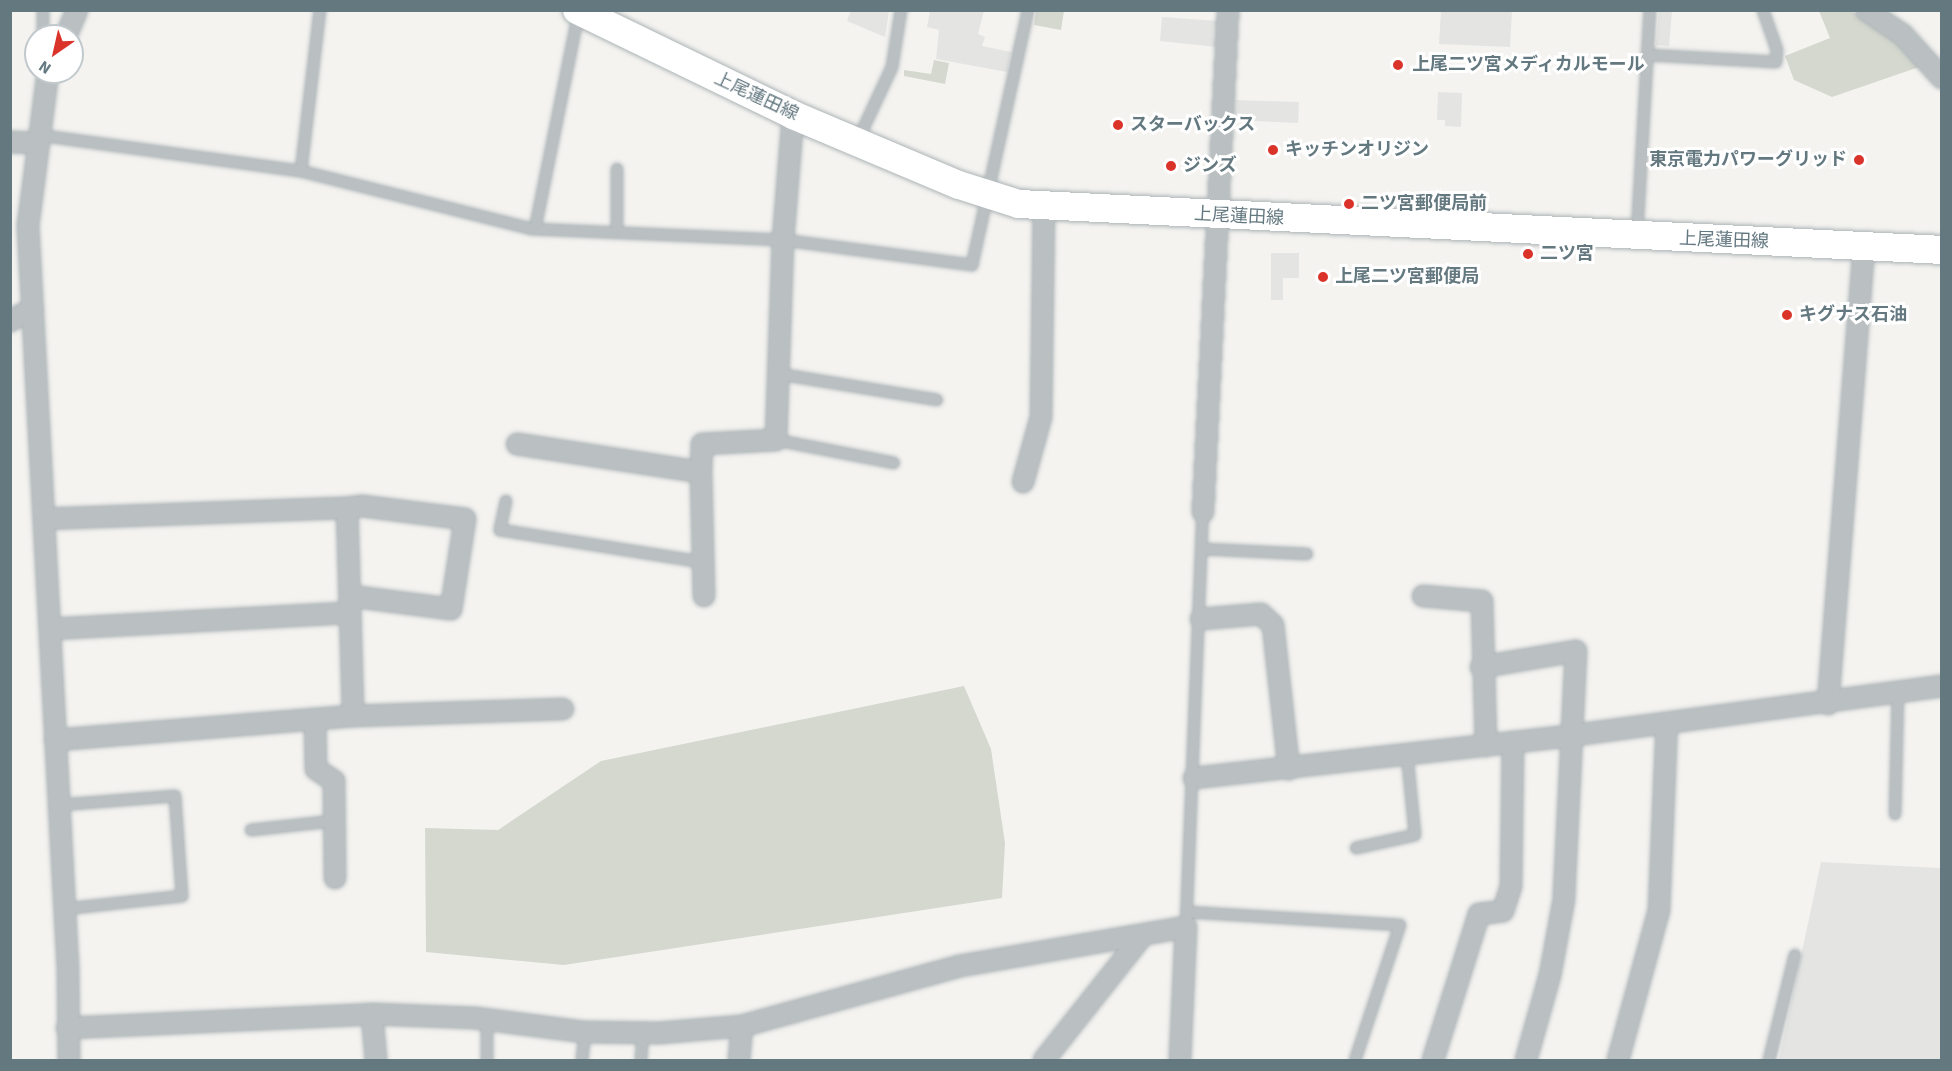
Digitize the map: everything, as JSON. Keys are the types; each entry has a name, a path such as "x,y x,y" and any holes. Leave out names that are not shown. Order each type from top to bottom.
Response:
{"main road":[{"name":"上尾蓮田線","path":"578,11 793,115 857,143 989,196 1044,208 1941,250"}],"street":[{"path":"71,24 77,10"},
{"path":"1203,512 1228,10"},
{"path":"1866,10 1933,58 1941,78"},
{"path":"46,84 36,139 28,225 65,909 69,1060"},
{"path":"704,596 702,444 776,440 783,240 793,115"},
{"path":"10,142 36,139"},
{"path":"1023,482 1041,417 1044,208"},
{"path":"1828,704 1864,247"},
{"path":"10,321 33,308"},
{"path":"517,444 701,472"},
{"path":"44,519 362,506 465,519 451,609 350,604 50,629"},
{"path":"347,508 353,716"},
{"path":"1423,596 1482,601 1481,667 1486,746"},
{"path":"1201,619 1261,614 1274,625 1289,769"},
{"path":"1481,667 1576,651 1575,735 1564,899 1550,975 1526,1060"},
{"path":"1194,778 1289,769 1828,704 1941,686"},
{"path":"55,740 353,716 563,709"},
{"path":"315,719 316,769 334,781 335,878"},
{"path":"1618,1060 1659,910 1667,723"},
{"path":"1433,1060 1479,914 1503,911 1511,886 1513,742"},
{"path":"67,1028 372,1014 487,1019 585,1032 643,1033 742,1026 960,966 1143,935 1186,920 1180,1060"},
{"path":"1044,1060 1143,935"},
{"path":"372,1014 376,1060"},
{"path":"739,1060 742,1026"}],"lane":[{"path":"301,171 320,10"},
{"path":"857,143 892,67 901,10"},
{"path":"36,139 301,171 536,229 783,240 972,265 989,196 1028,10"},
{"path":"1637,237 1650,10"},
{"path":"1647,55 1776,62 1777,50 1762,10"},
{"path":"536,229 578,11"},
{"path":"617,169 617,232"},
{"path":"779,374 937,400"},
{"path":"776,440 894,463"},
{"path":"506,501 500,530 703,562"},
{"path":"1203,512 1201,619 1186,920 1400,925 1355,1060"},
{"path":"1202,549 1307,554"},
{"path":"1895,814 1898,693"},
{"path":"1356,848 1415,835 1407,754"},
{"path":"59,805 176,796 182,896 65,909"},
{"path":"251,830 334,821"},
{"path":"1769,1060 1796,955"},
{"path":"487,1019 487,1060"},
{"path":"582,1060 585,1032"},
{"path":"641,1060 643,1033"}],"shaded area":[{"path":"851,10 889,11 885,37 847,21"},
{"path":"930,11 984,11 978,34 985,37 982,46 1011,52 1007,72 936,59 939,30 927,27"},
{"path":"1036,11 1064,11 1061,30 1034,25"},
{"path":"1441,11 1512,11 1510,47 1439,44"},
{"path":"1659,11 1672,11 1669,46 1656,45"},
{"path":"1819,11 1851,11 1885,32 1922,66 1832,97 1794,80 1785,56 1830,38"},
{"path":"1162,17 1218,21 1217,47 1160,41"},
{"path":"934,60 949,63 945,84 904,76 904,70 931,74"},
{"path":"1438,92 1462,93 1461,127 1445,126 1445,120 1437,120"},
{"path":"1233,100 1299,102 1298,123 1232,120"},
{"path":"1271,253 1299,253 1299,278 1283,278 1283,300 1271,300"},
{"path":"964,686 991,749 1005,843 1002,898 564,965 426,952 425,828 498,830 601,761"},
{"path":"1821,862 1941,868 1941,1060 1779,1060"}],"place":[{"name":"上尾二ツ宮メディカルモール","path":"1398,65"},
{"name":"スターバックス","path":"1118,125"},
{"name":"キッチンオリジン","path":"1273,150"},
{"name":"東京電力パワーグリッド","path":"1859,160"},
{"name":"ジンズ","path":"1171,166"},
{"name":"二ツ宮郵便局前","path":"1349,204"},
{"name":"二ツ宮","path":"1528,254"},
{"name":"上尾二ツ宮郵便局","path":"1323,277"},
{"name":"キグナス石油","path":"1787,315"}]}
